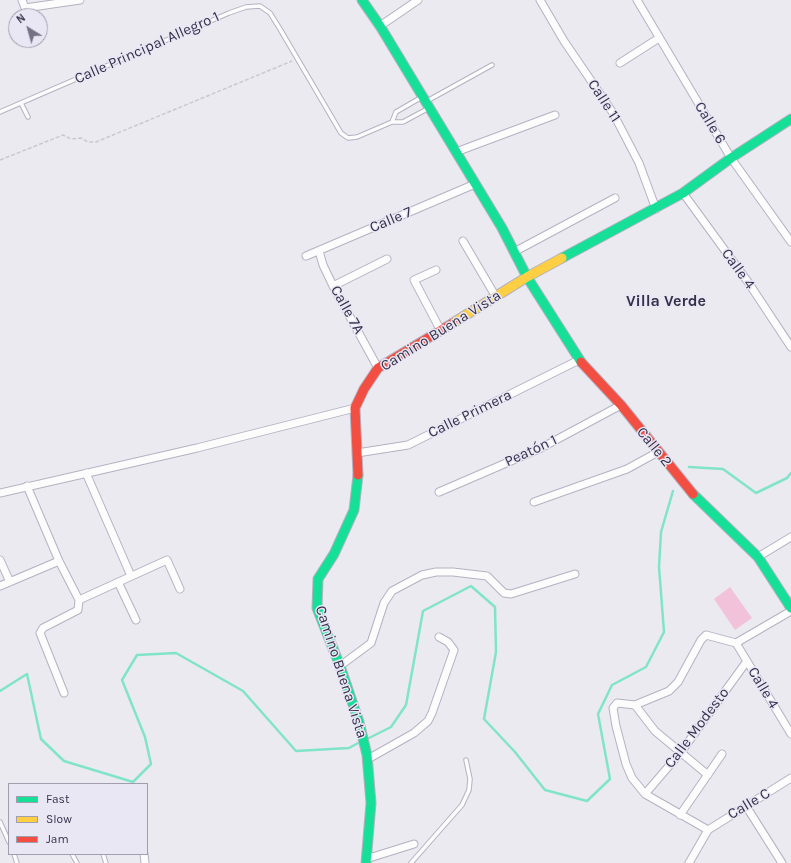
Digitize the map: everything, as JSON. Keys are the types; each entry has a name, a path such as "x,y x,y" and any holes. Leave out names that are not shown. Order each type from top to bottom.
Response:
{"street":[{"path":"22,0 26,8 80,0"},
{"path":"362,0 380,26 456,152 527,277"},
{"path":"380,26 418,0"},
{"name":"Calle 11","path":"540,0 564,41 613,113 639,163 656,209"},
{"name":"Calle 6","path":"637,0 731,158 791,242"},
{"path":"620,63 659,38"},
{"path":"456,152 556,114"},
{"name":"Camino Buena Vista","path":"366,861 371,803 367,757 359,722 340,666 317,608 318,579 334,554 354,510 358,477 355,408 364,389 378,368 441,331 527,277 656,209 683,193 731,158 791,119"},
{"name":"Calle 7","path":"306,256 475,184"},
{"name":"Calle 4","path":"683,193 748,282 791,347"},
{"path":"514,252 615,198"},
{"path":"463,241 496,297"},
{"name":"Calle 7A","path":"319,251 333,286 378,368"},
{"path":"333,286 387,259"},
{"path":"436,270 414,280 441,331"},
{"name":"Calle 2","path":"527,277 579,360 620,405 692,493 758,557 791,610"},
{"name":"Calle Primera","path":"357,453 408,444 579,360"},
{"name":"Peatón 1","path":"439,492 541,448 620,405"},
{"path":"0,493 86,474 355,408"},
{"path":"534,502 627,469 658,452"},
{"path":"86,474 131,576"},
{"path":"27,486 59,561 79,600 78,610 42,628 40,633 64,693"},
{"path":"758,557 791,537"},
{"path":"0,560 10,582"},
{"path":"79,600 167,560 180,589"},
{"path":"0,586 59,561"},
{"path":"340,666 371,643 384,603 392,591 422,575 436,572 453,572 487,576 504,593 511,594 575,574"},
{"path":"118,582 136,620"},
{"path":"689,863 708,830 645,794 629,772 613,708 617,703 635,705 669,691 678,682 701,640 706,635 736,643 791,610"},
{"path":"367,757 414,733 430,717 454,650 448,642 439,637"},
{"name":"Calle 4","path":"736,643 791,734"},
{"name":"Calle Modesto","path":"645,794 681,752 747,661"},
{"path":"635,705 655,731 708,775"},
{"path":"680,815 722,754"},
{"name":"Calle C","path":"708,830 791,778"},
{"path":"746,806 782,863"},
{"path":"366,861 414,844"}],"lane":[{"name":"Calle Principal Allegro 1","path":"0,112 246,7 260,6 270,13 337,127 348,138 357,137 392,122 403,122 426,102"},
{"path":"426,102 492,65"},
{"name":"Calle Principal Allegro 1","path":"392,122 396,112 426,102"},
{"path":"21,103 28,117"},
{"path":"412,863 462,805 469,790 470,778 466,760"},
{"path":"0,822 8,840"}],"path":[{"path":"0,160 63,135 71,139 81,138 88,142 96,142 297,59"}],"shaded area":[{"path":"730,587 752,618 735,630 714,599"}],"waterway":[{"path":"689,467 723,469 756,493 787,478 791,473"},
{"path":"367,739 391,727 406,705 423,611 471,586 495,607 496,652 484,719 515,752 545,790 587,801 610,779 598,714 612,685 646,667 664,632 659,567 661,532 673,491"},
{"path":"0,691 27,674 41,739 64,761 133,782 151,764 145,737 122,680 137,655 176,653 243,691 296,751 349,748 360,742"}],"traffic: fast":[{"path":"362,0 380,26 502,228 527,277 581,362"},
{"path":"562,258 683,193 731,158 791,119"},
{"path":"358,475 354,510 334,554 318,579 317,608 340,666 359,722 367,755 371,803 366,863"},
{"path":"693,494 758,557 791,608"}],"traffic: slow":[{"path":"453,323 527,277 562,258"}],"traffic: jam":[{"path":"358,475 355,408 364,389 378,368 453,323"},
{"path":"581,362 621,405 693,494"}],"district":[{"name":"Villa Verde","path":"666,301"}]}
